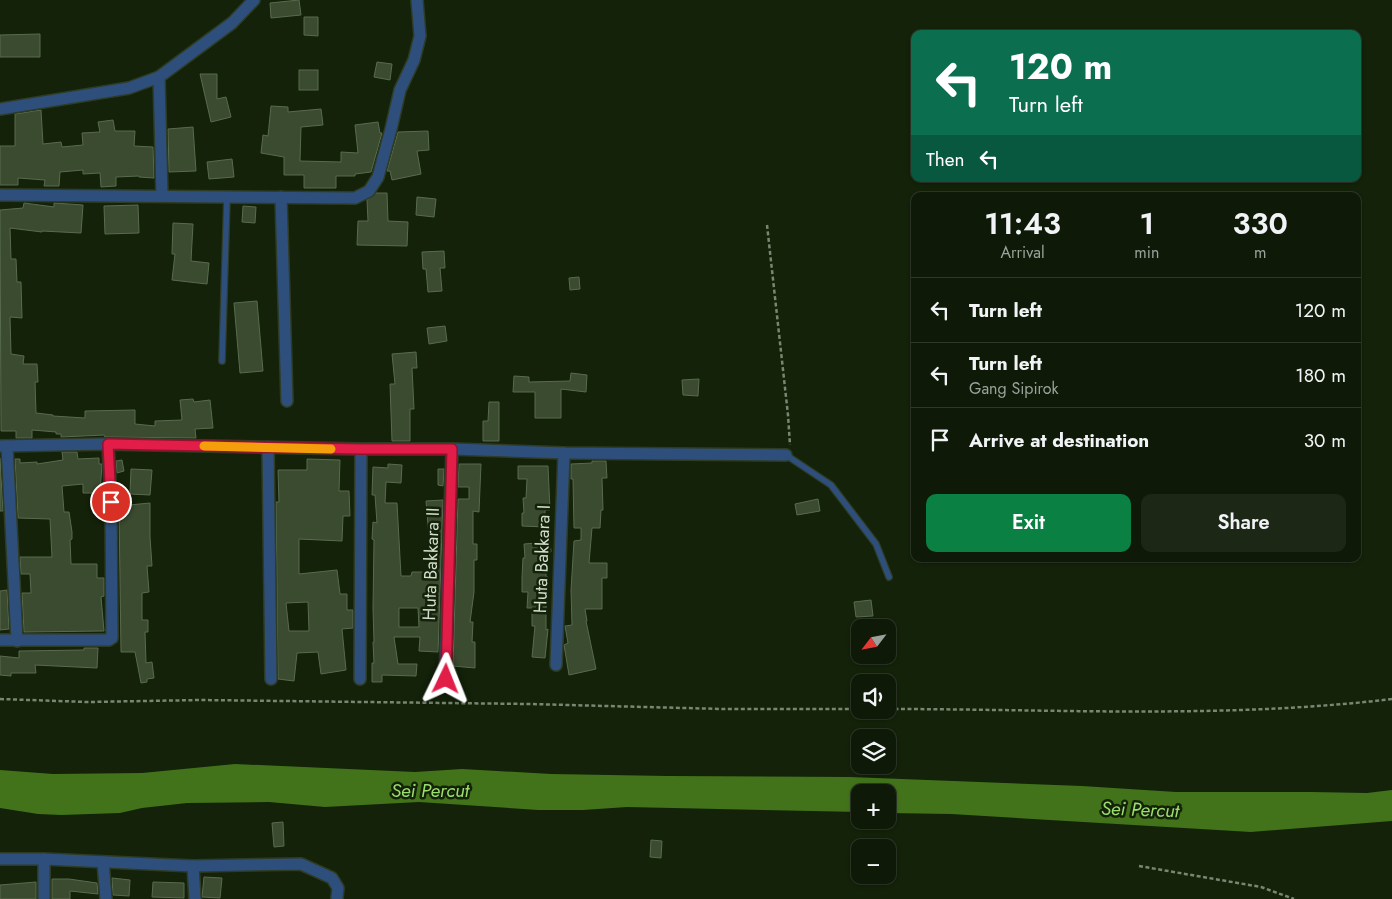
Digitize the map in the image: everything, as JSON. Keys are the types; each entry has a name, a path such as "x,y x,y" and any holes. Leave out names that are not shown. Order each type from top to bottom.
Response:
{"street":[{"path":"0,110 129,88 159,77 232,23 254,0"},
{"path":"0,195 356,198 369,191 378,177 400,90 414,60 420,36 416,0"},
{"path":"159,77 162,196"},
{"path":"281,197 288,401"},
{"path":"17,641 4,446 108,444 268,448 452,449 564,453 786,455"},
{"path":"0,640 109,640 112,638 111,502 108,444"},
{"path":"268,448 271,679"},
{"path":"360,680 361,449"},
{"name":"Huta Bakkara II","path":"446,679 452,449"},
{"name":"Huta Bakkara I","path":"556,665 564,453"},
{"path":"0,860 44,859 193,866 301,864 332,878 338,888 337,898"},
{"path":"44,859 44,899"},
{"path":"103,862 106,899"},
{"path":"193,866 195,899"}],"lane":[{"path":"222,361 227,196"},
{"path":"786,455 831,484 876,544 889,576"}],"path":[{"path":"766,225 788,415 790,446 786,455"},
{"path":"0,699 88,702 200,700 529,704 723,709 851,709"},
{"path":"896,709 1136,711 1291,708 1392,699"},
{"path":"1139,866 1261,888 1294,899"}],"water":[{"name":"Sei Percut","path":"235,764 415,772 462,769 551,774 850,777 1082,786 1176,792 1367,793 1392,790 1392,821 1251,832 951,814 896,813 896,784 851,784 851,812 627,807 583,810 538,810 419,802 325,807 269,802 187,803 142,808 120,813 61,815 38,814 0,808 0,770 53,774 142,773"}],"building":[{"path":"299,0 301,15 271,18 270,3"},
{"path":"304,17 318,17 318,36 304,35"},
{"path":"40,34 40,57 0,57 0,35"},
{"path":"377,62 392,64 390,80 374,77"},
{"path":"299,70 318,70 318,90 299,90"},
{"path":"200,74 217,74 217,99 226,97 231,117 211,122"},
{"path":"271,106 288,107 288,112 321,109 323,125 301,127 300,161 341,162 341,152 358,153 355,125 378,122 380,133 382,133 371,172 355,174 355,176 336,176 336,188 304,188 304,175 284,175 284,157 261,153 263,135 268,136"},
{"path":"41,110 43,144 61,142 62,147 83,145 82,133 100,132 98,122 113,120 115,131 135,131 134,146 153,147 154,178 139,176 116,177 116,186 101,187 100,173 83,174 83,170 60,172 59,186 44,186 45,180 18,178 18,185 0,185 0,146 15,146 15,114"},
{"path":"193,127 196,171 169,172 168,129"},
{"path":"428,131 429,150 417,151 421,174 392,180 390,171 387,171 398,132"},
{"path":"232,159 234,177 209,179 207,162"},
{"path":"376,193 387,193 388,221 408,222 407,246 357,245 358,221 368,221 367,200"},
{"path":"417,197 436,199 434,217 416,215"},
{"path":"24,203 54,207 54,203 83,205 81,233 42,232 10,228 11,259 16,259 17,282 21,282 22,318 10,317 11,354 24,356 23,364 37,364 38,382 35,382 36,413 85,418 85,411 135,410 135,424 155,426 155,421 182,420 180,400 193,399 194,402 210,400 213,428 195,429 196,438 105,437 104,435 61,437 61,434 56,434 56,432 32,430 32,438 16,438 16,431 1,431 0,210 23,208"},
{"path":"138,205 139,233 105,234 104,206"},
{"path":"243,206 256,207 255,223 242,222"},
{"path":"173,223 193,224 191,261 209,263 207,284 172,280 175,254 172,254"},
{"path":"444,251 445,268 440,268 442,291 428,292 426,269 423,269 422,252"},
{"path":"579,277 580,289 570,290 569,278"},
{"path":"257,301 263,371 240,373 234,303"},
{"path":"445,326 447,341 429,344 427,328"},
{"path":"416,352 417,368 412,368 414,409 410,409 410,441 392,441 390,384 395,384 392,354"},
{"path":"571,373 587,375 586,392 561,389 561,418 535,418 535,392 513,392 514,376 529,377 529,382 570,381"},
{"path":"699,379 698,396 683,395 682,380"},
{"path":"489,402 499,402 499,441 483,441 483,421 488,421"},
{"path":"62,452 77,452 78,459 99,458 99,464 102,464 100,493 83,493 83,484 62,486 64,512 69,512 72,532 72,539 70,540 71,564 97,564 97,578 104,578 104,596 101,597 104,631 24,632 22,593 31,593 30,574 21,574 20,557 52,557 50,519 18,518 15,459 20,459 20,463 37,462 37,464 63,460"},
{"path":"0,458 3,511 0,511"},
{"path":"307,459 340,460 339,491 349,491 350,516 343,516 342,541 299,539 299,574 337,570 340,594 347,594 347,610 353,610 353,628 342,629 346,670 321,674 318,652 297,653 294,681 278,679 276,502 279,502 278,470 307,470","holes":["308,602 309,631 289,631 286,603"]},
{"path":"122,460 124,471 117,473 116,461"},
{"path":"592,461 606,461 607,478 602,478 603,510 601,510 600,528 592,528 589,563 607,563 607,578 602,578 602,609 585,609 596,669 569,675 564,645 568,643 565,626 572,625 571,590 574,541 581,540 581,528 574,528 571,464 592,463"},
{"path":"388,464 402,465 401,483 386,482 385,503 397,503 401,576 411,576 412,572 432,572 426,501 443,500 438,652 419,651 420,637 394,637 398,664 417,664 416,676 382,675 382,682 372,682 372,663 374,663 374,540 372,539 373,522 377,523 375,495 372,495 373,467 388,468","holes":["399,608 418,608 419,627 399,627"]},
{"path":"459,464 481,464 479,512 473,511 473,544 477,544 477,560 474,560 474,592 470,622 473,622 472,642 475,642 475,668 453,666 458,499 469,499 469,487 458,487"},
{"path":"518,466 548,466 550,510 545,510 545,527 522,526 522,513 524,513 523,498 526,498 527,479 518,479"},
{"path":"131,469 152,470 150,495 130,494"},
{"path":"438,469 444,469 443,486 438,485"},
{"path":"818,499 820,511 797,515 795,504"},
{"path":"150,503 152,566 147,566 149,592 142,593 142,620 148,620 148,632 145,632 146,663 152,662 154,678 147,679 147,682 141,683 135,652 121,652 119,506"},
{"path":"550,542 551,552 546,553 548,591 546,630 548,629 545,658 532,657 535,626 532,626 532,608 527,608 528,592 522,592 523,558 525,558 524,544"},
{"path":"7,590 9,629 0,630 0,591"},
{"path":"871,600 873,616 856,617 854,602"},
{"path":"84,648 98,648 97,668 35,665 36,673 11,673 11,676 0,675 0,656 19,658 19,651 84,650"},
{"path":"283,822 284,846 274,847 272,823"},
{"path":"651,840 662,841 661,858 650,857"},
{"path":"204,877 222,878 220,898 202,897"},
{"path":"112,878 130,880 129,896 113,895"},
{"path":"52,879 69,879 97,883 98,894 70,891 70,899 52,899"},
{"path":"36,882 36,899 0,899 0,885"},
{"path":"153,882 184,883 184,898 152,897"}],"slow traffic":[{"path":"204,446 331,449"}],"route":[{"path":"111,502 108,444 452,449 446,679"}]}
